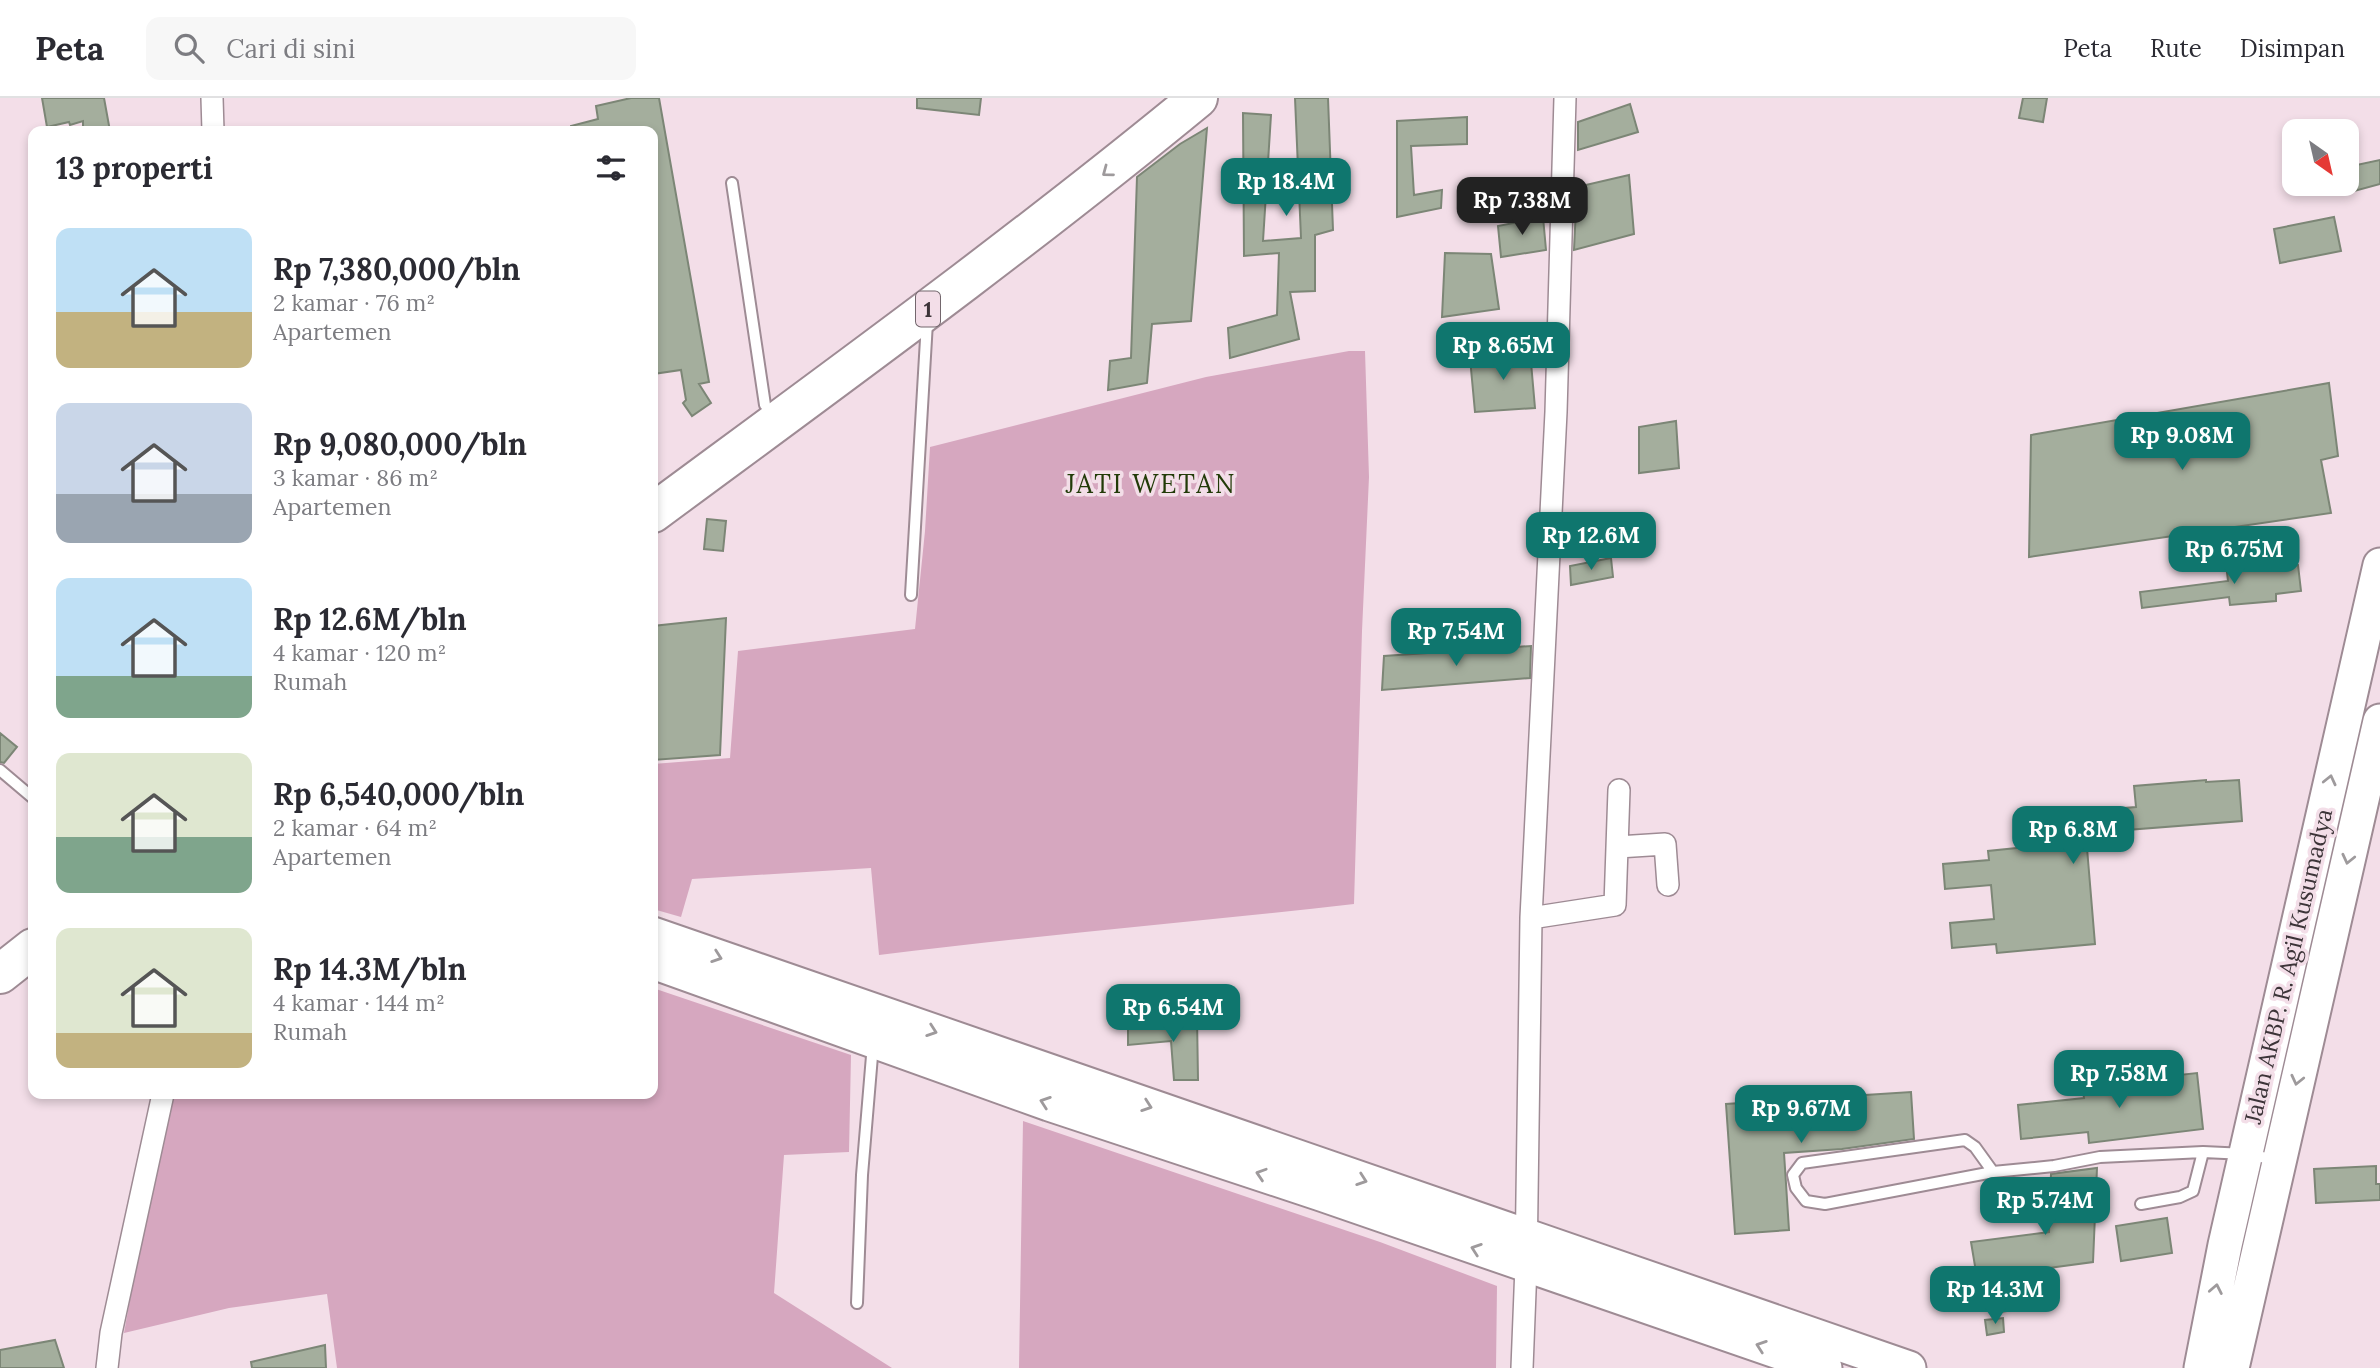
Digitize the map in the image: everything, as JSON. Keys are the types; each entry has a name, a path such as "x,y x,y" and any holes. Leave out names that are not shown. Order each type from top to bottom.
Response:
{"highway":[{"name":"1","path":"658,483 765,405 1162,98"},
{"name":"1","path":"658,509 928,309 1121,162 1198,98"},
{"path":"0,974 28,952"},
{"path":"0,999 28,977"}],"main road":[{"name":"Jalan AKBP. R. Agil Kusumadya","path":"2223,1360 2245,1154 2380,565"},
{"name":"Jalan AKBP. R. Agil Kusumadya","path":"2223,1360 2279,1161 2380,721"},
{"path":"658,936 1526,1252 1825,1368"},
{"path":"658,964 1049,1104 1334,1199 1526,1252 1909,1368"},
{"path":"2183,1368 2223,1360"}],"street":[{"path":"212,98 213,126"},
{"path":"1522,1368 1531,918 1556,412 1565,98"},
{"path":"1531,918 1615,905 1619,790"},
{"path":"1618,847 1665,844 1668,885"},
{"path":"107,1368 111,1333 162,1099"}],"lane":[{"path":"732,183 765,405"},
{"path":"911,595 928,309"},
{"path":"0,770 28,794"},
{"path":"857,1303 862,1175 873,1041"},
{"path":"1993,1172 1975,1147 1965,1140 1802,1163 1793,1174 1796,1188 1805,1201 1825,1204 1993,1172 2054,1166 2110,1156 2203,1152 2245,1154 2279,1161"},
{"path":"2141,1204 2186,1195 2193,1191 2203,1152"}],"shaded area":[{"path":"1349,351 1365,351 1369,477 1354,904 879,955 871,868 692,879 681,917 658,910 658,764 730,758 738,651 915,629 930,447 1206,377"},
{"path":"658,990 851,1055 849,1152 784,1155 774,1293 892,1368 337,1368 327,1294 229,1308 124,1333 147,1205 172,1099 658,1099"},
{"path":"1023,1121 1380,1242 1497,1286 1496,1368 1019,1368"}],"building":[{"path":"42,98 104,98 109,126 83,126 83,121 70,125 69,122 47,126"},
{"path":"631,98 659,98 709,382 699,384 711,403 692,416 683,403 686,400 681,370 658,373 658,126 571,126 598,119 596,106"},
{"path":"917,98 981,98 979,115 917,108"},
{"path":"1295,98 1328,98 1333,230 1315,235 1315,291 1290,292 1299,339 1230,358 1228,328 1277,315 1279,253 1244,256 1243,113 1271,115 1263,241 1301,238"},
{"path":"2023,98 2047,98 2043,122 2019,118"},
{"path":"1630,104 1638,132 1578,150 1578,122"},
{"path":"1467,117 1467,144 1411,146 1414,195 1442,190 1441,208 1397,217 1397,121"},
{"path":"1207,128 1191,321 1152,324 1147,383 1108,390 1110,361 1131,358 1137,177 1180,144"},
{"path":"2380,160 2380,184 2359,190 2359,164"},
{"path":"1629,175 1634,234 1574,250 1577,187"},
{"path":"1543,217 1546,250 1501,257 1498,226"},
{"path":"2334,217 2341,251 2280,263 2274,229"},
{"path":"1445,253 1491,254 1499,309 1442,317"},
{"path":"1530,351 1535,408 1475,412 1470,358"},
{"path":"2329,383 2338,456 2321,460 2331,513 2029,557 2031,435"},
{"path":"1676,421 1679,468 1639,473 1639,427"},
{"path":"707,519 726,521 723,551 704,549"},
{"path":"1611,558 1613,577 1571,585 1570,566"},
{"path":"2273,559 2274,568 2298,565 2301,591 2276,594 2276,601 2230,605 2229,597 2142,608 2140,592 2228,581 2226,564"},
{"path":"726,618 720,755 658,760 658,625"},
{"path":"1531,646 1530,678 1382,690 1384,656"},
{"path":"0,733 17,747 4,763 0,762"},
{"path":"2239,780 2242,821 2086,836 2095,944 1997,953 1996,944 1952,948 1950,923 1994,919 1991,885 1945,889 1943,864 1989,860 1988,851 2036,846 2034,815 2136,807 2134,786"},
{"path":"1197,1017 1198,1080 1174,1080 1171,1041 1128,1045 1128,1028"},
{"path":"2197,1073 2203,1129 2089,1143 2088,1132 2021,1139 2018,1105 2084,1098 2082,1083"},
{"path":"1911,1092 1914,1139 1842,1149 1784,1153 1789,1230 1735,1234 1726,1104"},
{"path":"2376,1166 2376,1184 2380,1184 2380,1200 2316,1203 2314,1169"},
{"path":"2097,1168 2093,1262 2012,1273 2016,1310 2000,1312 1994,1276 1977,1278 1971,1242 2049,1232 2051,1174"},
{"path":"2167,1218 2172,1253 2121,1261 2116,1226"},
{"path":"2003,1318 2004,1332 1987,1335 1985,1320"},
{"path":"55,1340 64,1368 0,1368 0,1350"},
{"path":"325,1345 326,1368 252,1368 251,1362"}],"district":[{"name":"JATI WETAN","path":"1151,483"}]}
